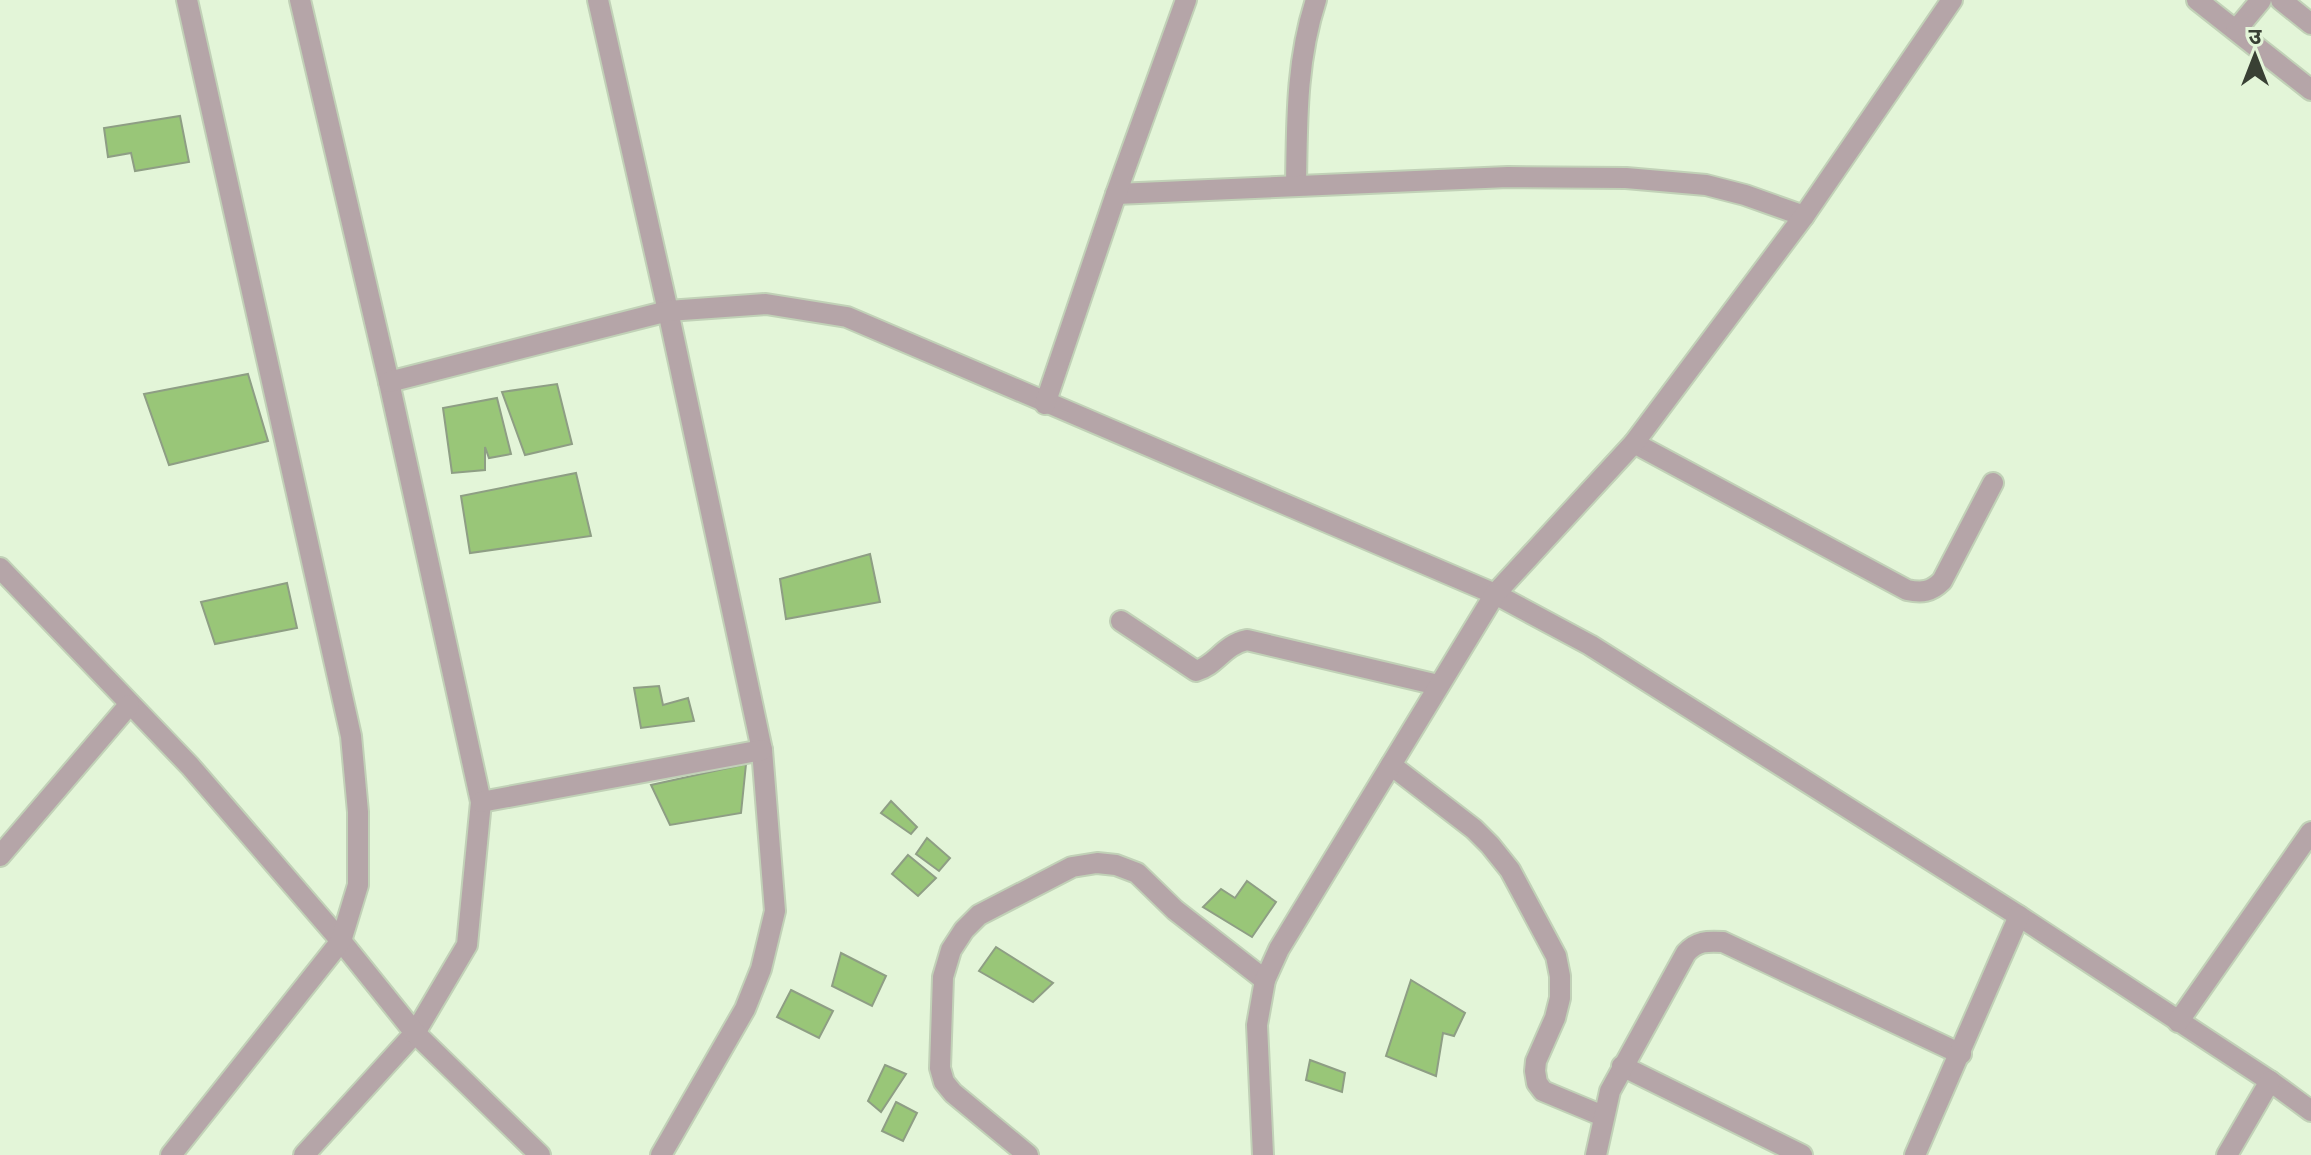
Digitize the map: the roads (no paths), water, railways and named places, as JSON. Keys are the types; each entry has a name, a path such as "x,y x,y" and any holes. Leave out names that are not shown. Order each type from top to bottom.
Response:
{"street":[{"path":"171,1155 341,941 358,885 358,812 351,736 187,0"},
{"path":"300,0 389,382 481,802 467,945 415,1033 304,1155"},
{"path":"598,0 762,750 775,911 761,969 745,1009 661,1155"},
{"path":"1045,404 1186,0"},
{"path":"1296,186 1299,72 1316,0"},
{"path":"1263,1155 1257,1025 1265,980 1279,949 1495,594 1634,443 1804,216 1952,0"},
{"path":"2197,0 2311,90"},
{"path":"2236,30 2261,0"},
{"path":"2281,0 2311,24"},
{"path":"1116,194 1508,177 1657,179 1706,185 1804,216"},
{"path":"389,382 668,311 766,304 847,317 1495,594 1590,645 2019,916 2311,1111"},
{"path":"1634,443 1907,590 1921,593 1935,589 1942,581 1993,483"},
{"path":"0,568 190,766 341,941 415,1033 540,1155"},
{"path":"1121,621 1196,671 1206,669 1226,647 1247,640 1438,685"},
{"path":"0,856 129,705"},
{"path":"481,802 762,750"},
{"path":"1391,765 1474,829 1510,870 1556,956 1560,976 1560,998 1555,1018 1536,1061 1537,1083 1543,1091 1603,1116"},
{"path":"2178,1022 2311,832"},
{"path":"1028,1155 953,1093 944,1082 940,1068 943,977 951,950 979,915 1072,867 1097,863 1116,865 1137,873 1175,910 1265,980"},
{"path":"1915,1155 2019,916"},
{"path":"1596,1155 1610,1091 1622,1066 1686,953 1693,945 1704,941 1723,942 1961,1054"},
{"path":"1622,1066 1802,1155"},
{"path":"2227,1155 2270,1081"}]}
